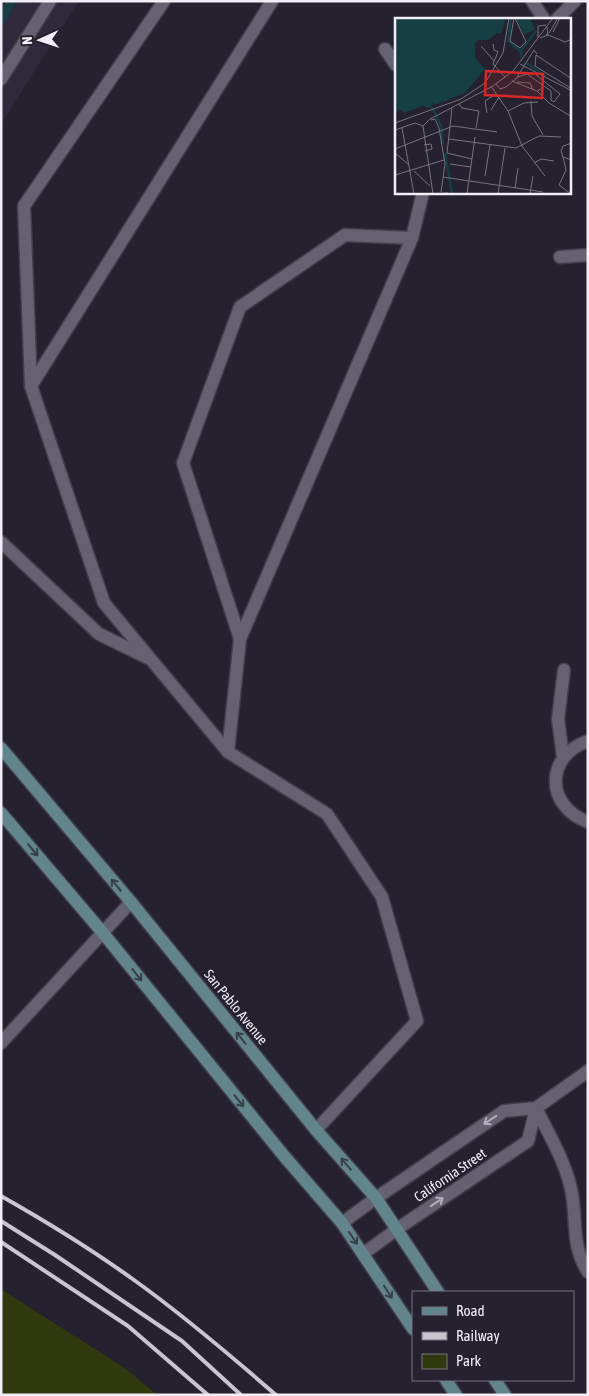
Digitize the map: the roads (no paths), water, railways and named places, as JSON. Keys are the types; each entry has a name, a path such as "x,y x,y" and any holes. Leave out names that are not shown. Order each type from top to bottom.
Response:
{"main road":[{"name":"San Pablo Avenue","path":"1,748 131,902 316,1130 376,1198 437,1291"},
{"path":"1,813 103,933 284,1156 342,1223 412,1328"},
{"path":"447,1381 456,1395"},
{"path":"496,1381 505,1395"}],"street":[{"path":"1,80 50,1"},
{"path":"164,1 24,206 30,386 104,603 228,752 328,814 382,897 418,1021 316,1130"},
{"path":"30,386 272,1"},
{"path":"532,1 543,18"},
{"path":"558,18 575,1"},
{"path":"385,49 395,64"},
{"path":"228,752 240,639 412,238 423,194"},
{"path":"240,639 183,463 240,307 345,235 412,238"},
{"path":"560,257 588,255"},
{"path":"1,542 100,634 152,660"},
{"path":"563,757 558,720 564,670"},
{"path":"588,741 574,747 563,757 557,769 555,783 558,797 566,809 576,818 588,822"},
{"path":"1,1043 131,902"},
{"path":"588,1071 536,1108 564,1168 572,1193 575,1240 583,1264 588,1272"},
{"name":"California Street","path":"342,1223 504,1111 536,1108 528,1141 363,1254"}],"waterway":[{"path":"1,20 12,1"}],"railway":[{"path":"1,1196 69,1236 134,1280 206,1336 276,1395"},
{"path":"1,1221 55,1255 182,1341 241,1395"},
{"path":"1,1242 128,1326 208,1395"}]}
